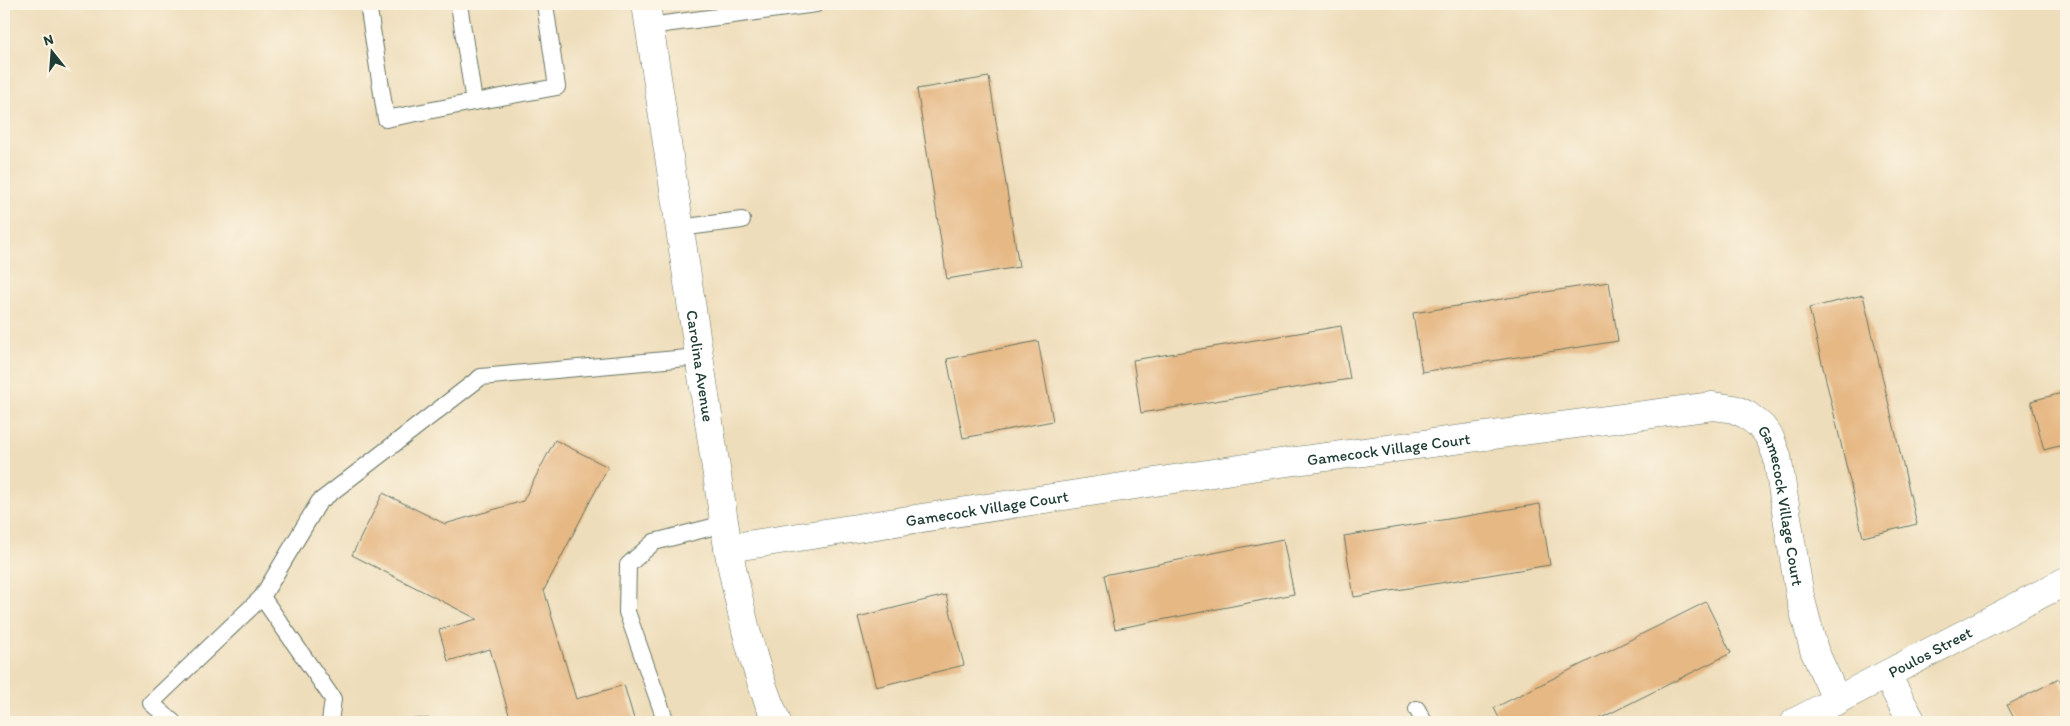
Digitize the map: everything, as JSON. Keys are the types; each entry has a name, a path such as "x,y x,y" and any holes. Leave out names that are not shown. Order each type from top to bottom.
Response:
{"street":[{"name":"Carolina Avenue","path":"648,15 726,536 745,630 768,702 777,722"},
{"name":"Gamecock Village Court","path":"726,536 1713,406 1734,409 1747,415 1762,427 1777,456 1800,596 1814,650 1837,701"},
{"name":"Poulos Street","path":"1795,722 1887,676 2066,581"},
{"path":"1887,676 1912,722"}],"lane":[{"path":"368,4 386,118 557,87 545,4"},
{"path":"459,4 474,102"},
{"path":"648,15 816,4"},
{"path":"679,228 742,220"},
{"path":"173,722 151,703 262,597 319,502 481,377 698,357"},
{"path":"666,722 627,612 628,565 654,542 726,536"},
{"path":"262,597 333,699 330,722"}],"building":[{"path":"989,77 1019,267 947,279 917,89"},
{"path":"1609,282 1618,341 1422,372 1413,313"},
{"path":"1863,295 1917,524 1863,537 1809,308"},
{"path":"1341,326 1350,379 1141,413 1133,360"},
{"path":"1038,341 1053,421 963,438 947,359"},
{"path":"2066,392 2066,444 2044,450 2031,401"},
{"path":"555,440 608,467 544,590 576,699 624,685 635,722 353,722 352,719 510,718 490,649 448,661 439,630 477,619 352,555 383,493 445,524 523,501"},
{"path":"1540,504 1550,565 1354,597 1344,536"},
{"path":"1283,539 1294,594 1115,629 1104,575"},
{"path":"946,595 964,665 876,687 858,617"},
{"path":"1706,602 1731,653 1593,722 1501,722 1494,708"},
{"path":"2059,679 2066,693 2066,722 2016,722 2007,705"}]}
